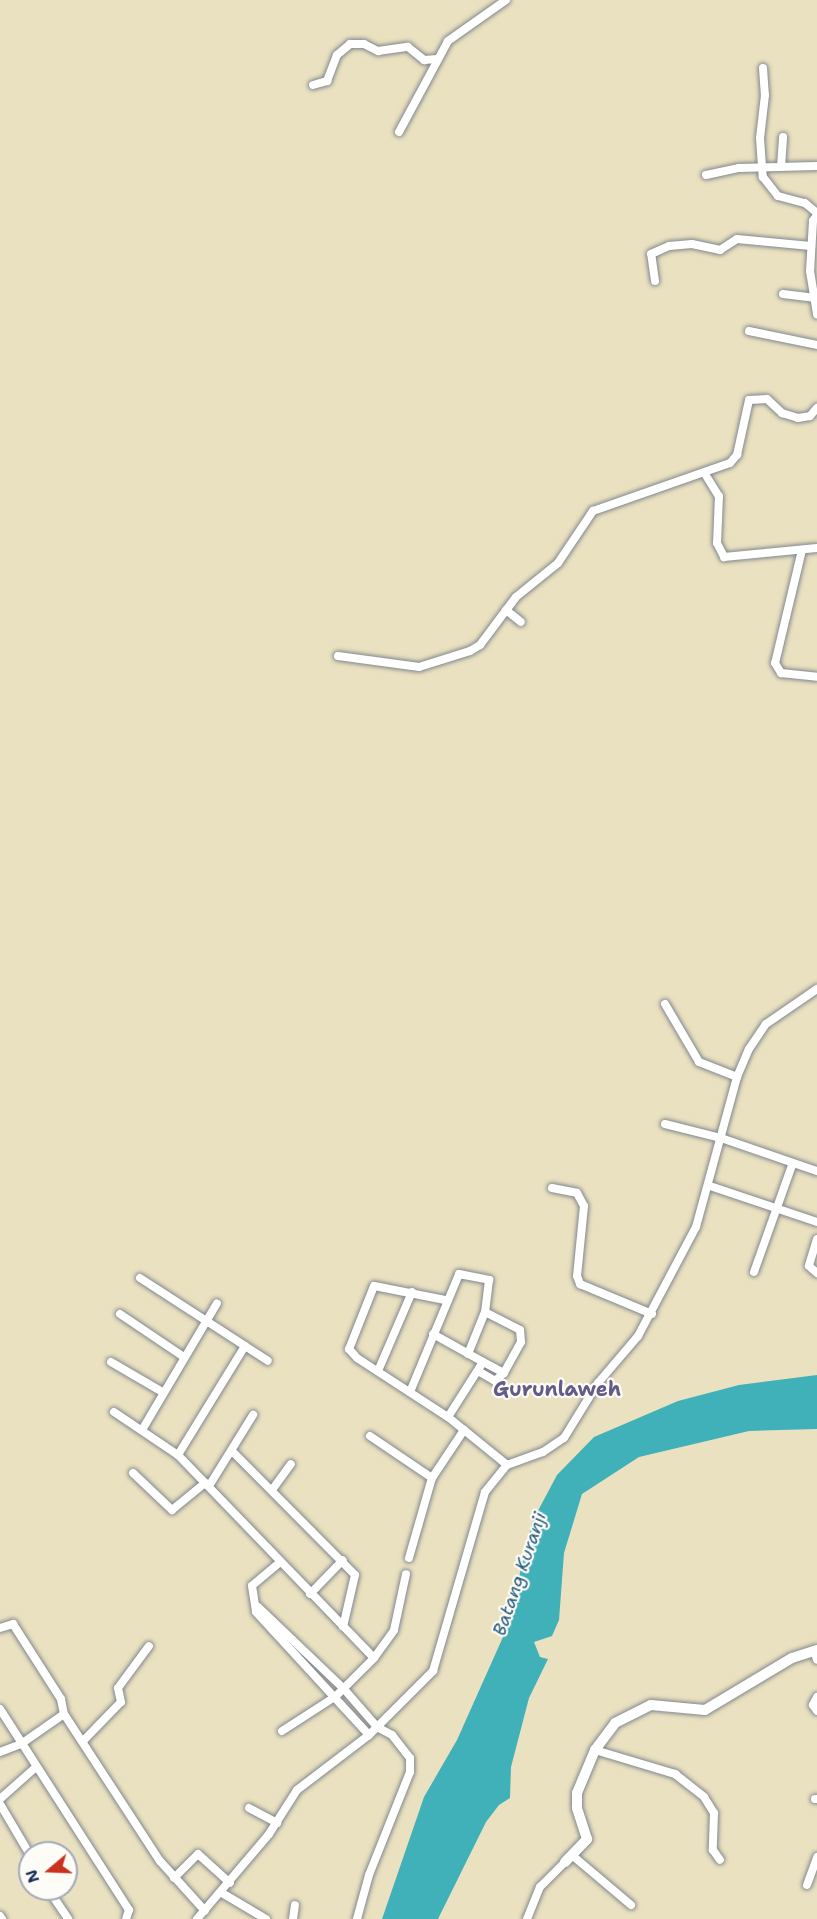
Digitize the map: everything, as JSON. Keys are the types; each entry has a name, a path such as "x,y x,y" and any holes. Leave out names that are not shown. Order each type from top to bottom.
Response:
{"street":[{"path":"399,132 448,41 506,0"},
{"path":"313,85 327,81 337,55 350,44 364,44 378,51 399,46 424,60 437,59"},
{"path":"763,68 765,95 760,138 765,166 763,177 777,196 805,203 817,214 813,222 811,246 817,314"},
{"path":"782,166 783,137"},
{"path":"706,175 765,166 817,166"},
{"path":"656,281 651,254 669,246 692,244 720,250 737,239 811,246"},
{"path":"783,294 816,298"},
{"path":"749,331 817,345"},
{"path":"338,656 404,667 433,664 480,645 526,587 558,563 593,511 705,474 735,459 746,405 754,397 767,399 782,413 798,418 810,416 817,408"},
{"path":"705,474 719,496 717,543 724,557 817,548"},
{"path":"802,550 775,663 781,673 817,677"},
{"path":"506,610 521,622"},
{"path":"197,1919 222,1893 277,1823 302,1784 369,1736 423,1683 437,1664 481,1500 507,1465 543,1452 564,1438 598,1383 652,1314 696,1227 710,1186 738,1077 766,1024 816,992"},
{"path":"665,1004 699,1062 738,1077"},
{"path":"665,1124 721,1138 792,1166 817,1171"},
{"path":"754,1272 780,1208 792,1166"},
{"path":"710,1186 817,1222"},
{"path":"552,1188 577,1192 584,1206 577,1276 580,1284 652,1314"},
{"path":"817,1239 809,1265 817,1273"},
{"path":"410,1392 445,1300 459,1274 478,1275 491,1283 485,1312 468,1354"},
{"path":"140,1278 268,1361"},
{"path":"445,1300 378,1285 369,1294 349,1348 378,1371 448,1417 507,1465"},
{"path":"378,1371 411,1292"},
{"path":"142,1430 218,1303"},
{"path":"478,1371 495,1381 504,1373 521,1342 521,1333 485,1312"},
{"path":"120,1314 184,1357"},
{"path":"433,1334 504,1373"},
{"path":"178,1455 245,1346"},
{"path":"111,1362 164,1393"},
{"path":"448,1417 483,1362"},
{"path":"114,1412 178,1455 279,1563 374,1658"},
{"path":"133,1473 172,1510 207,1484 233,1452 253,1415"},
{"path":"409,1558 432,1478 464,1430"},
{"path":"370,1436 432,1478"},
{"path":"233,1452 343,1560 356,1578 343,1627"},
{"path":"272,1490 291,1464"},
{"path":"310,1594 343,1560"},
{"path":"279,1563 252,1586 258,1607 257,1614 344,1689 376,1727 392,1736 407,1752 410,1772 369,1875 357,1919"},
{"path":"282,1731 336,1696 374,1658 394,1630 406,1574"},
{"path":"0,1628 13,1624 61,1699 64,1714 84,1740 174,1878 205,1911"},
{"path":"84,1740 121,1702 118,1688 149,1646"},
{"path":"296,1649 369,1736"},
{"path":"527,1919 540,1887 569,1859 588,1835 576,1798 595,1750 615,1723 643,1707 705,1710 783,1663 816,1654"},
{"path":"817,1696 813,1704 817,1711"},
{"path":"0,1709 129,1910 126,1919"},
{"path":"0,1752 21,1744 64,1714"},
{"path":"595,1750 656,1766 675,1774 695,1789 710,1804 714,1813 713,1850 720,1860"},
{"path":"0,1798 36,1767"},
{"path":"0,1804 22,1841"},
{"path":"249,1808 277,1823"},
{"path":"174,1878 198,1854 230,1883"},
{"path":"807,1885 817,1857"},
{"path":"569,1859 631,1905"},
{"path":"222,1893 266,1919"},
{"path":"56,1901 68,1919"},
{"path":"293,1919 296,1905"}],"water":[{"name":"Batang Kuranji","path":"817,1375 817,1429 749,1431 639,1457 582,1494 564,1553 559,1620 552,1636 534,1642 540,1657 548,1659 529,1698 511,1767 510,1798 499,1805 486,1822 438,1919 382,1919 424,1797 457,1740 507,1628 532,1522 557,1475 594,1437 678,1401 739,1385"}],"district":[{"name":"Gurunlaweh","path":"557,1389"}]}
